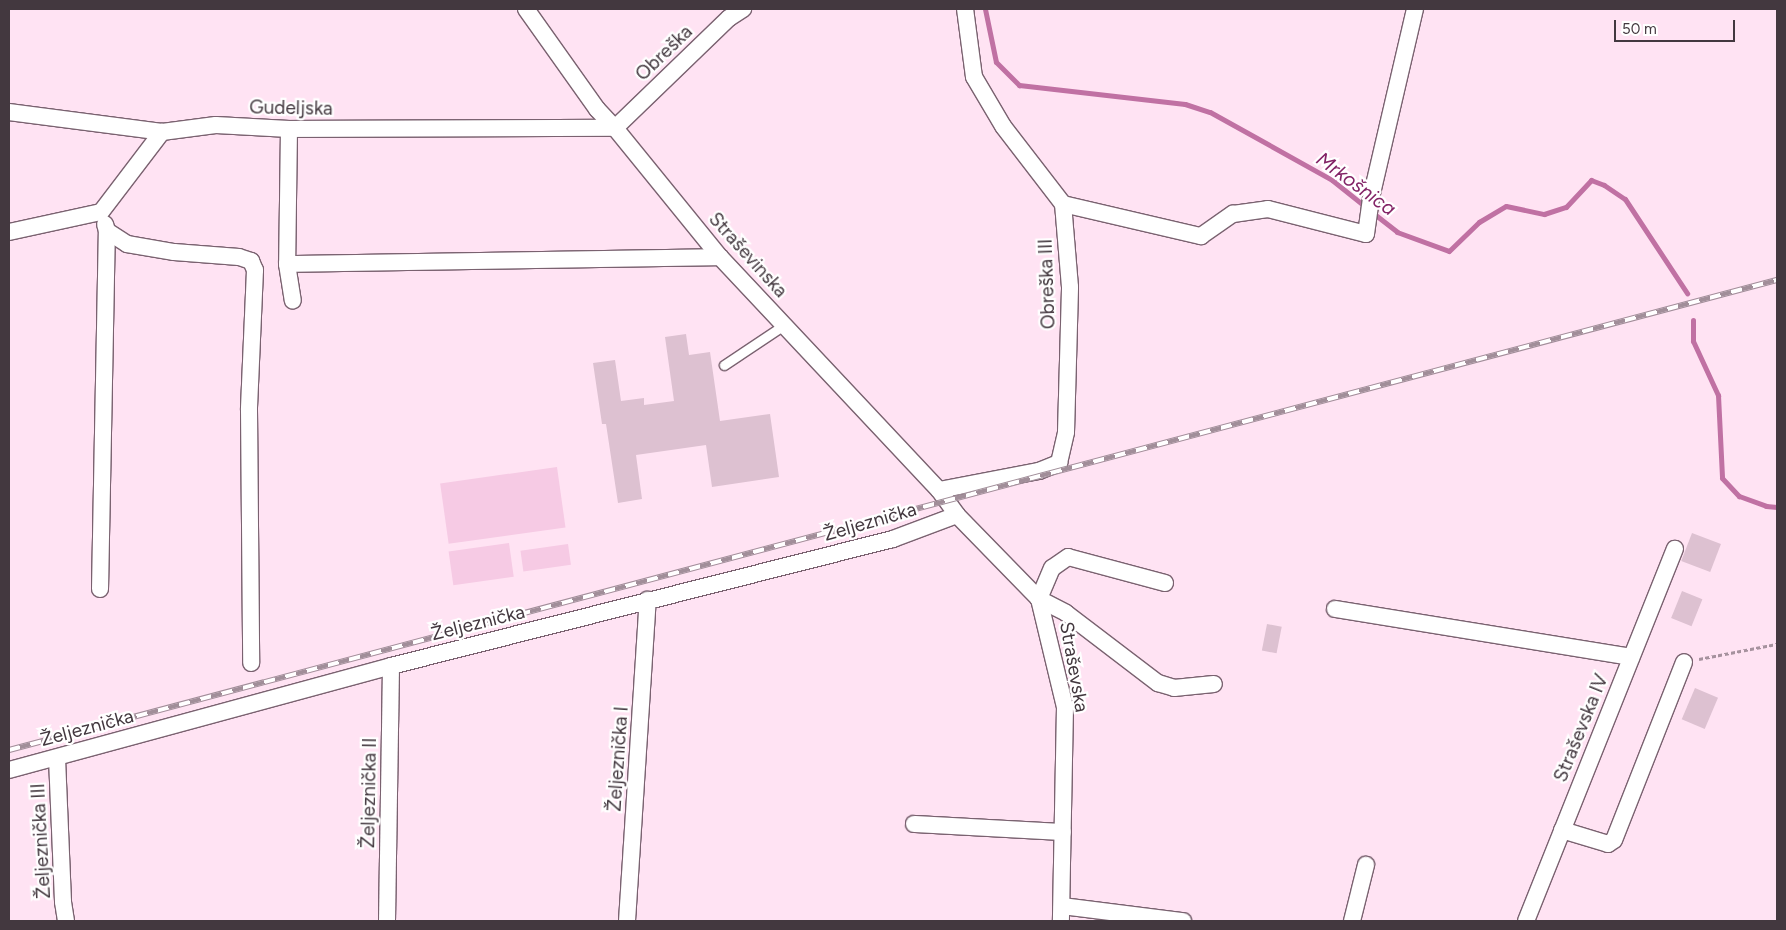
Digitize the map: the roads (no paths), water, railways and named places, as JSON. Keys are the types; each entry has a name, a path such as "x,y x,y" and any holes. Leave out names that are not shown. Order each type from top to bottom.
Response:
{"street":[{"name":"Straševinska","path":"526,9 597,109 615,128 720,257 939,490 957,515"},
{"name":"Obreška","path":"615,128 729,18 743,9"},
{"path":"965,9 974,77 1003,126 1063,204 1202,236 1233,214 1268,208 1366,234 1371,198 1415,9"},
{"name":"Gudeljska","path":"9,112 162,132 216,125 290,129 615,128"},
{"path":"290,129 286,264 293,301"},
{"path":"9,232 101,212 162,132"},
{"name":"Obreška III","path":"939,490 1039,471 1059,463 1066,432 1070,288 1063,204"},
{"path":"100,589 107,231 101,212"},
{"path":"107,231 127,244 174,252 239,256 250,261 255,270 249,410 251,664"},
{"path":"286,264 720,257"},
{"path":"957,515 1039,599 1066,613 1158,683 1174,688 1214,684"},
{"name":"Željeznička","path":"9,770 392,666 893,539 957,515"},
{"name":"Straševska IV","path":"1526,921 1675,549"},
{"path":"1039,599 1052,568 1068,557 1165,583"},
{"name":"Straševska","path":"1039,599 1065,708 1061,913"},
{"name":"Željeznička I","path":"628,921 648,600"},
{"path":"1335,609 1631,657"},
{"path":"1562,830 1608,844 1614,840 1684,662"},
{"name":"Željeznička II","path":"387,921 392,666"},
{"name":"Željeznička III","path":"57,758 66,921"},
{"path":"914,824 1063,832"},
{"path":"1352,921 1366,865"},
{"path":"1061,913 1183,921"}],"lane":[{"path":"724,365 784,325"}],"waterway":[{"name":"Mrkošnica","path":"985,9 996,62 1019,85 1185,104 1210,112 1332,180 1367,208"},
{"name":"Mrkošnica","path":"1373,213 1397,232 1449,251 1479,222 1506,206 1544,214 1566,207 1591,180 1604,185 1625,199 1687,293"},
{"name":"Mrkošnica","path":"1693,320 1693,341 1718,395 1722,478 1739,496 1766,506 1777,507"}],"railway":[{"path":"9,750 1777,280"}]}
